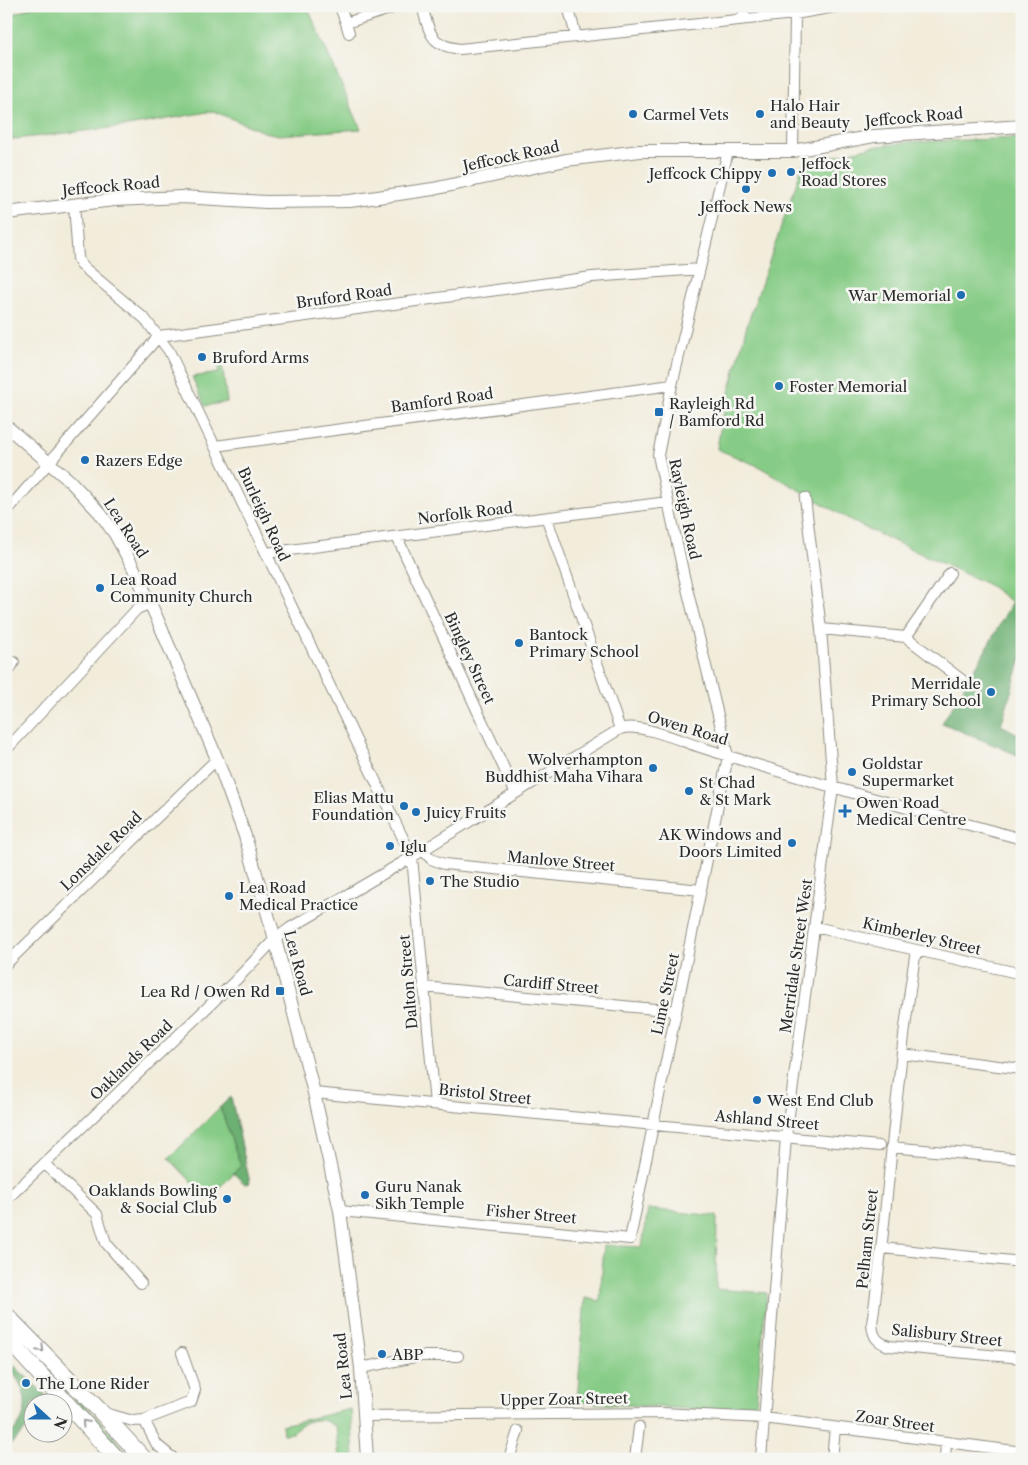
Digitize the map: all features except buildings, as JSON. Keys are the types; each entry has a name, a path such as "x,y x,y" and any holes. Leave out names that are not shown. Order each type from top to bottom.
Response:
{"highway":[{"path":"6,1315 102,1412 144,1459"},
{"path":"6,1337 117,1459"}],"street":[{"path":"340,6 348,28 399,6"},
{"path":"422,6 434,38 446,47 460,49 795,14 840,6"},
{"path":"568,6 576,36"},
{"path":"742,6 744,19"},
{"path":"793,151 795,14"},
{"name":"Jeffcock Road","path":"6,213 114,200 182,197 266,202 350,200 433,189 566,160 640,151 793,151 874,136 1022,126"},
{"name":"Rayleigh Road","path":"728,151 658,450 668,502 728,756"},
{"name":"Burleigh Road","path":"74,204 78,258 81,265 145,320 169,351 412,857"},
{"name":"Bruford Road","path":"159,336 592,277 700,269"},
{"path":"6,512 159,336"},
{"name":"Bamford Road","path":"215,446 672,385"},
{"name":"Lea Road","path":"6,426 49,462 87,499 115,534 134,567 148,604 156,616 217,760 244,836 275,940 314,1093 340,1211 360,1368 367,1459"},
{"name":"Merridale Street West","path":"761,1459 786,1137 834,787 821,629 805,498"},
{"name":"Norfolk Road","path":"266,553 547,519 668,502"},
{"path":"275,940 321,908 412,857 620,729 547,519"},
{"name":"Bingley Street","path":"397,537 516,792"},
{"path":"906,638 950,573"},
{"path":"6,750 137,609 148,604"},
{"path":"821,629 906,638 962,680"},
{"path":"6,676 14,662"},
{"name":"Owen Road","path":"620,729 630,726 834,787 1022,839"},
{"name":"Lime Street","path":"630,1239 728,756"},
{"name":"Lonsdale Road","path":"6,964 217,760"},
{"name":"Manlove Street","path":"423,850 431,859 444,864 701,890"},
{"name":"Dalton Street","path":"412,857 435,1104"},
{"name":"Kimberley Street","path":"815,927 1022,974"},
{"name":"Oaklands Road","path":"6,1200 236,980 275,940"},
{"name":"Pelham Street","path":"873,1334 872,1324 882,1248 891,1147 916,950"},
{"name":"Cardiff Street","path":"423,987 676,1011"},
{"path":"902,1054 1022,1069"},
{"name":"Bristol Street","path":"314,1093 653,1125"},
{"name":"Ashland Street","path":"653,1125 878,1146"},
{"path":"891,1147 1022,1159"},
{"path":"45,1164 97,1214 106,1243 142,1283"},
{"name":"Fisher Street","path":"340,1211 630,1239"},
{"path":"882,1248 1022,1262"},
{"name":"Salisbury Street","path":"873,1334 877,1341 889,1346 1022,1358"},
{"path":"102,1412 133,1421 144,1420 191,1402 196,1390 182,1353"},
{"path":"360,1368 419,1356 458,1356"},
{"name":"Upper Zoar Street","path":"364,1416 652,1412 764,1418"},
{"name":"Zoar Street","path":"764,1418 1022,1452"},
{"path":"144,1420 157,1445 174,1459"},
{"path":"635,1459 639,1427"},
{"path":"832,1459 835,1428"},
{"path":"509,1459 518,1431"},
{"path":"945,1459 946,1443"}],"green space":[{"path":"34,6 307,6 361,129 279,135 264,132 213,111 128,126 6,140 6,17"},
{"path":"1022,138 1022,606 1012,602 989,585 859,525 758,466 717,449 721,424 747,325 803,164 871,147 911,142"},
{"path":"222,364 227,402 205,406 192,377 219,373 218,365"},
{"name":"Merridale Primary School","path":"1012,602 1022,606 1022,656 1001,725 1022,736 1022,757 942,723"},
{"path":"231,1097 250,1183 245,1184 233,1173 241,1166 220,1107"},
{"path":"220,1107 241,1166 208,1199 169,1158"},
{"path":"648,1209 717,1216 716,1289 767,1293 755,1413 577,1402 585,1298 600,1301 604,1245 642,1247"},
{"path":"6,1358 42,1392 23,1392 14,1374 6,1365"},
{"path":"56,1372 133,1459 127,1459 72,1397 72,1392 68,1392 53,1375"},
{"path":"351,1409 354,1459 339,1459 336,1425 323,1420 305,1423 300,1425 293,1433 283,1434 282,1425"},
{"path":"22,1418 22,1434 6,1449 6,1437"}],"place":[{"name":"Carmel Vets","path":"633,114"},
{"name":"Halo Hair and Beauty","path":"760,114"},
{"name":"Jeffock Road Stores","path":"791,172"},
{"name":"Jeffcock Chippy","path":"772,173"},
{"name":"Jeffock News","path":"746,189"},
{"name":"War Memorial","path":"961,295"},
{"name":"Bruford Arms","path":"202,357"},
{"name":"Foster Memorial","path":"779,386"},
{"name":"Rayleigh Rd / Bamford Rd","path":"659,412"},
{"name":"Razers Edge","path":"85,460"},
{"name":"Lea Road Community Church","path":"100,588"},
{"name":"Bantock Primary School","path":"519,643"},
{"name":"Merridale Primary School","path":"991,692"},
{"name":"Wolverhampton Buddhist Maha Vihara","path":"653,768"},
{"name":"Goldstar Supermarket","path":"852,772"},
{"name":"St Chad & St Mark","path":"689,791"},
{"name":"Elias Mattu Foundation","path":"404,806"},
{"name":"Owen Road Medical Centre","path":"845,811"},
{"name":"Juicy Fruits","path":"416,812"},
{"name":"AK Windows and Doors Limited","path":"792,843"},
{"name":"Iglu","path":"390,846"},
{"name":"The Studio","path":"430,881"},
{"name":"Lea Road Medical Practice","path":"229,896"},
{"name":"Lea Rd / Owen Rd","path":"280,991"},
{"name":"West End Club","path":"757,1100"},
{"name":"Guru Nanak Sikh Temple","path":"365,1195"},
{"name":"Oaklands Bowling & Social Club","path":"227,1199"},
{"name":"ABP","path":"382,1354"},
{"name":"The Lone Rider","path":"26,1383"}]}
